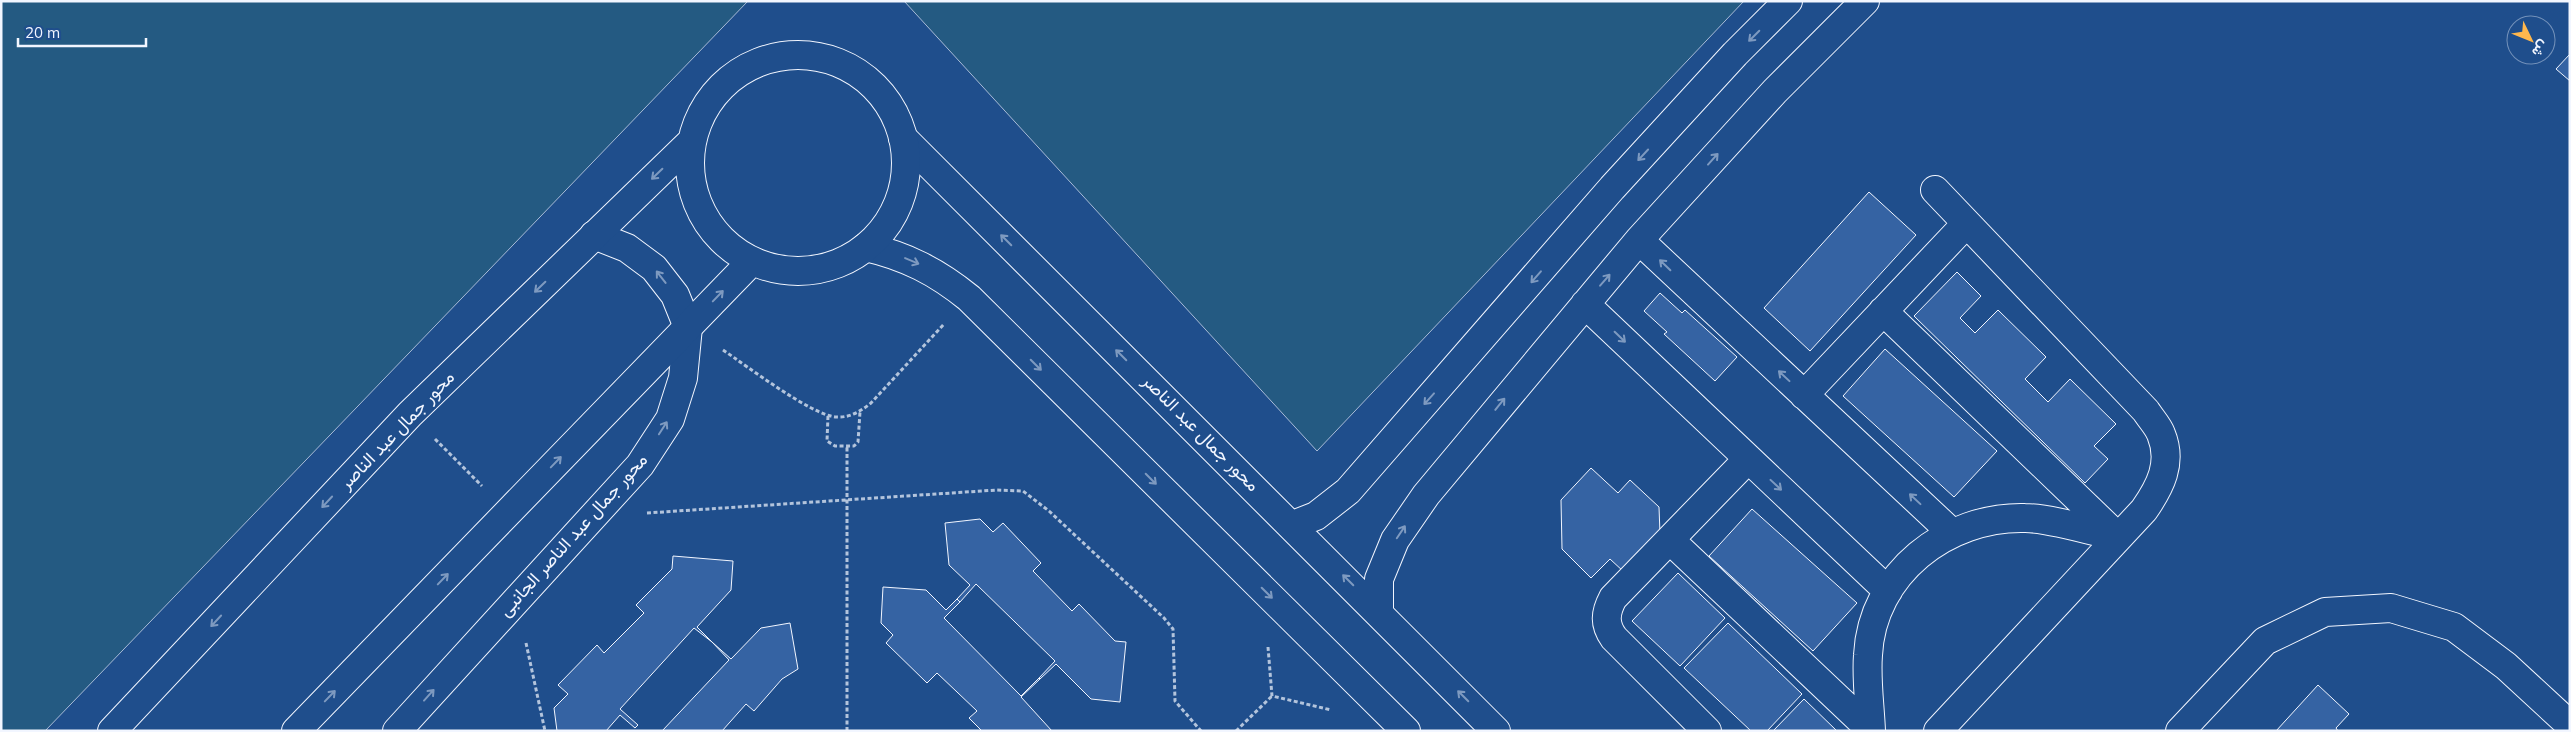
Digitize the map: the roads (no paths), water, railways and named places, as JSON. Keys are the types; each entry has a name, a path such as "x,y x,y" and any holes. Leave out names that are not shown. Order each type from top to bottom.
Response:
{"street":[{"path":"1292,525 1316,516 1348,491 1612,188 1735,54 1788,1"},
{"path":"1379,611 1378,579 1400,532 1426,495 1639,240 1775,91 1865,1"},
{"path":"797,55 829,60 844,65 865,78 886,101 895,115 903,138 906,162 903,186 895,209 883,229 866,247 846,260 822,268 798,272 774,269 751,262 719,237 700,212 692,188 689,164 692,140 700,118 713,97 730,80 750,66 773,58 797,55"},
{"name":"محور جمال عبد الناصر","path":"903,138 1379,611 1496,731"},
{"name":"محور جمال عبد الناصر","path":"112,731 410,414 692,140"},
{"path":"1934,190 2146,412 2161,434 2166,461 2160,488 2144,510 1938,731"},
{"path":"1804,395 1966,224"},
{"name":"محور جمال عبد الناصر الجانبى","path":"397,731 516,598 640,465 670,419 683,378 688,327 675,295 654,268 627,248 594,235"},
{"path":"1639,240 1951,532"},
{"path":"866,247 894,253 921,265 946,280 969,298 1406,731"},
{"path":"296,731 751,262"},
{"path":"1585,304 1888,591"},
{"path":"1883,311 2118,537"},
{"path":"1707,731 1614,638 1608,629 1606,618 1613,598 1748,459"},
{"path":"1871,731 1868,654 1874,622 1888,591 1905,567 1926,548 1951,532 1975,523 2001,518 2028,518 2118,537"},
{"path":"1670,540 1871,731"},
{"path":"2180,731 2265,640 2325,612 2390,608 2454,626 2506,666 2570,726"}]}
